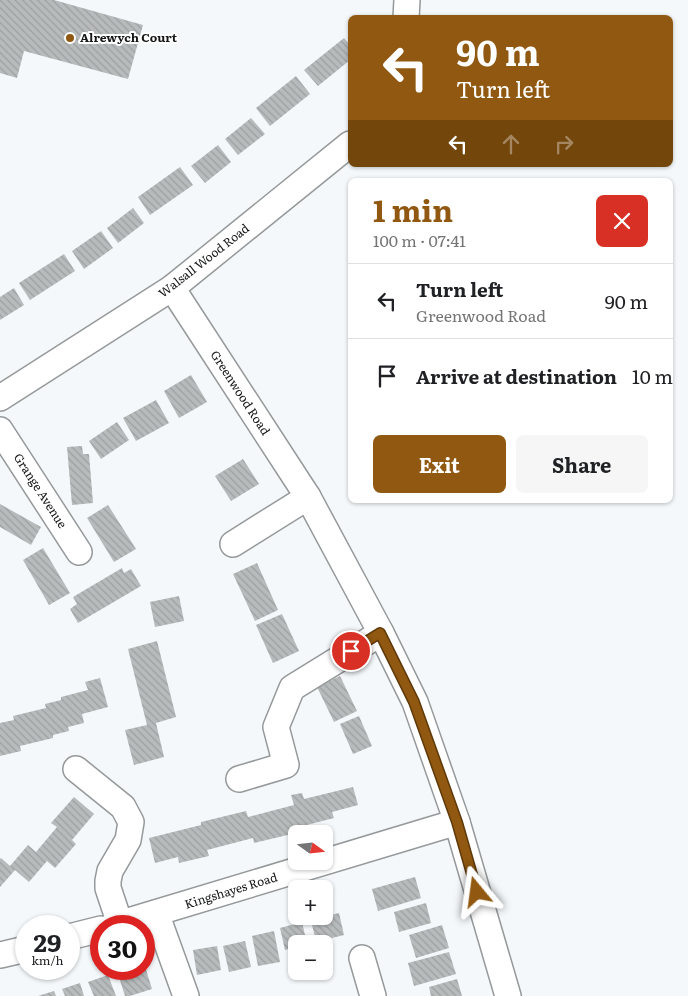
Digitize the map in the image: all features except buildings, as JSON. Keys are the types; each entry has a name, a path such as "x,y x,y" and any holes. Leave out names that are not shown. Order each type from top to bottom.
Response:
{"street":[{"path":"406,15 407,0"},
{"name":"Walsall Wood Road","path":"0,398 172,288 348,146"},
{"name":"Greenwood Road","path":"172,288 308,497 414,702 457,822 508,996"},
{"name":"Grange Avenue","path":"0,430 79,552"},
{"path":"233,544 308,497"},
{"path":"239,779 286,765 276,727 292,688 380,633"},
{"path":"76,769 124,807 132,822 128,840 110,871 108,888 110,915"},
{"name":"Kingshayes Road","path":"149,915 457,822"},
{"path":"156,913 186,996"},
{"path":"0,955 15,951"},
{"path":"362,958 373,996"}],"place":[{"name":"Alrewych Court","path":"70,38"}],"route":[{"path":"351,651 380,633 414,702 457,822 477,892"}]}
